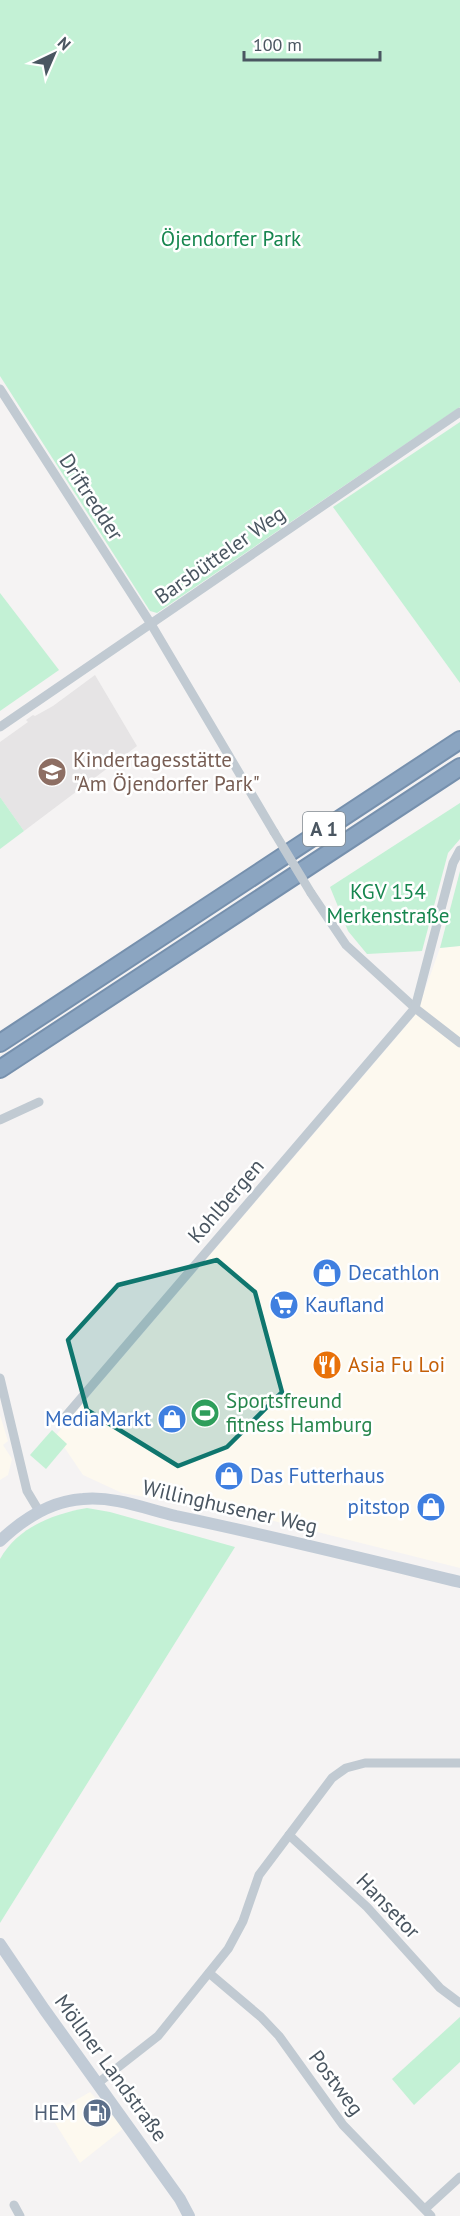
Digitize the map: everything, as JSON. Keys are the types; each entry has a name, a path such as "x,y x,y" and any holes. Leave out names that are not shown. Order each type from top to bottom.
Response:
{"highway":[{"name":"A 1","path":"0,1043 460,740"},
{"name":"A 1","path":"0,1069 460,767"}],"street":[{"name":"Driftredder","path":"0,389 151,624 311,893 346,945 415,1008 460,1043"},
{"name":"Barsbütteler Weg","path":"0,727 460,412"},
{"path":"415,1008 453,863 460,850"},
{"name":"Kohlbergen","path":"65,1417 415,1008"},
{"path":"0,1119 39,1102"},
{"path":"0,1378 27,1491 39,1512"},
{"name":"Willinghusener Weg","path":"0,1541 20,1522 39,1512 80,1499 113,1500 266,1534 460,1582"},
{"path":"98,2083 158,2036 209,1974 228,1949 243,1921 260,1875 317,1794 332,1778 346,1768 365,1763 460,1763"},
{"name":"Hansetor","path":"289,1835 367,1907 440,1988 460,2003"},
{"name":"Möllner Landstraße","path":"0,1944 180,2199 189,2216"},
{"name":"Postweg","path":"209,1974 273,2030 331,2110 428,2213"},
{"path":"428,2213 460,2177"},
{"path":"14,2205 20,2216"}],"highlighted area":[{"path":"217,1260 255,1292 282,1392 227,1447 178,1466 87,1410 68,1340 118,1285"}],"shaded area":[{"name":"Kindertagesstätte \"Am Öjendorfer Park\"","path":"95,675 137,746 24,831 0,797 0,742 28,722 26,720 33,715 53,706"},
{"path":"460,946 460,1568 250,1515 122,1493 83,1475 56,1435 412,1019 417,1012 440,948"},
{"path":"0,1415 8,1441 3,1445 12,1459 8,1475 0,1480"},
{"path":"90,2092 124,2128 80,2163 50,2115"}],"green space":[{"name":"Öjendorfer Park","path":"0,0 460,0 460,407 157,613 150,611 0,376"},
{"path":"460,422 460,683 333,507"},
{"path":"0,593 59,670 0,711"},
{"path":"0,797 24,831 0,849"},
{"name":"KGV 154 Merkenstraße","path":"460,803 460,839 448,853 422,951 367,954 348,931 330,887"},
{"name":"KGV 154 Merkenstraße","path":"460,871 460,946 440,948"},
{"path":"52,1430 67,1444 46,1469 30,1455"},
{"path":"87,1508 110,1512 235,1547 0,1923 0,1559 16,1538 26,1530 49,1518"},
{"path":"460,2017 460,2062 414,2105 392,2079"}],"place":[{"name":"Kindertagesstätte \"Am Öjendorfer Park\"","path":"52,772"},
{"name":"Decathlon","path":"327,1273"},
{"name":"Kaufland","path":"284,1305"},
{"name":"Asia Fu Loi","path":"327,1365"},
{"name":"Sportsfreund fitness Hamburg","path":"205,1413"},
{"name":"MediaMarkt","path":"172,1419"},
{"name":"Das Futterhaus","path":"229,1476"},
{"name":"pitstop","path":"431,1507"},
{"name":"HEM","path":"97,2113"}]}
